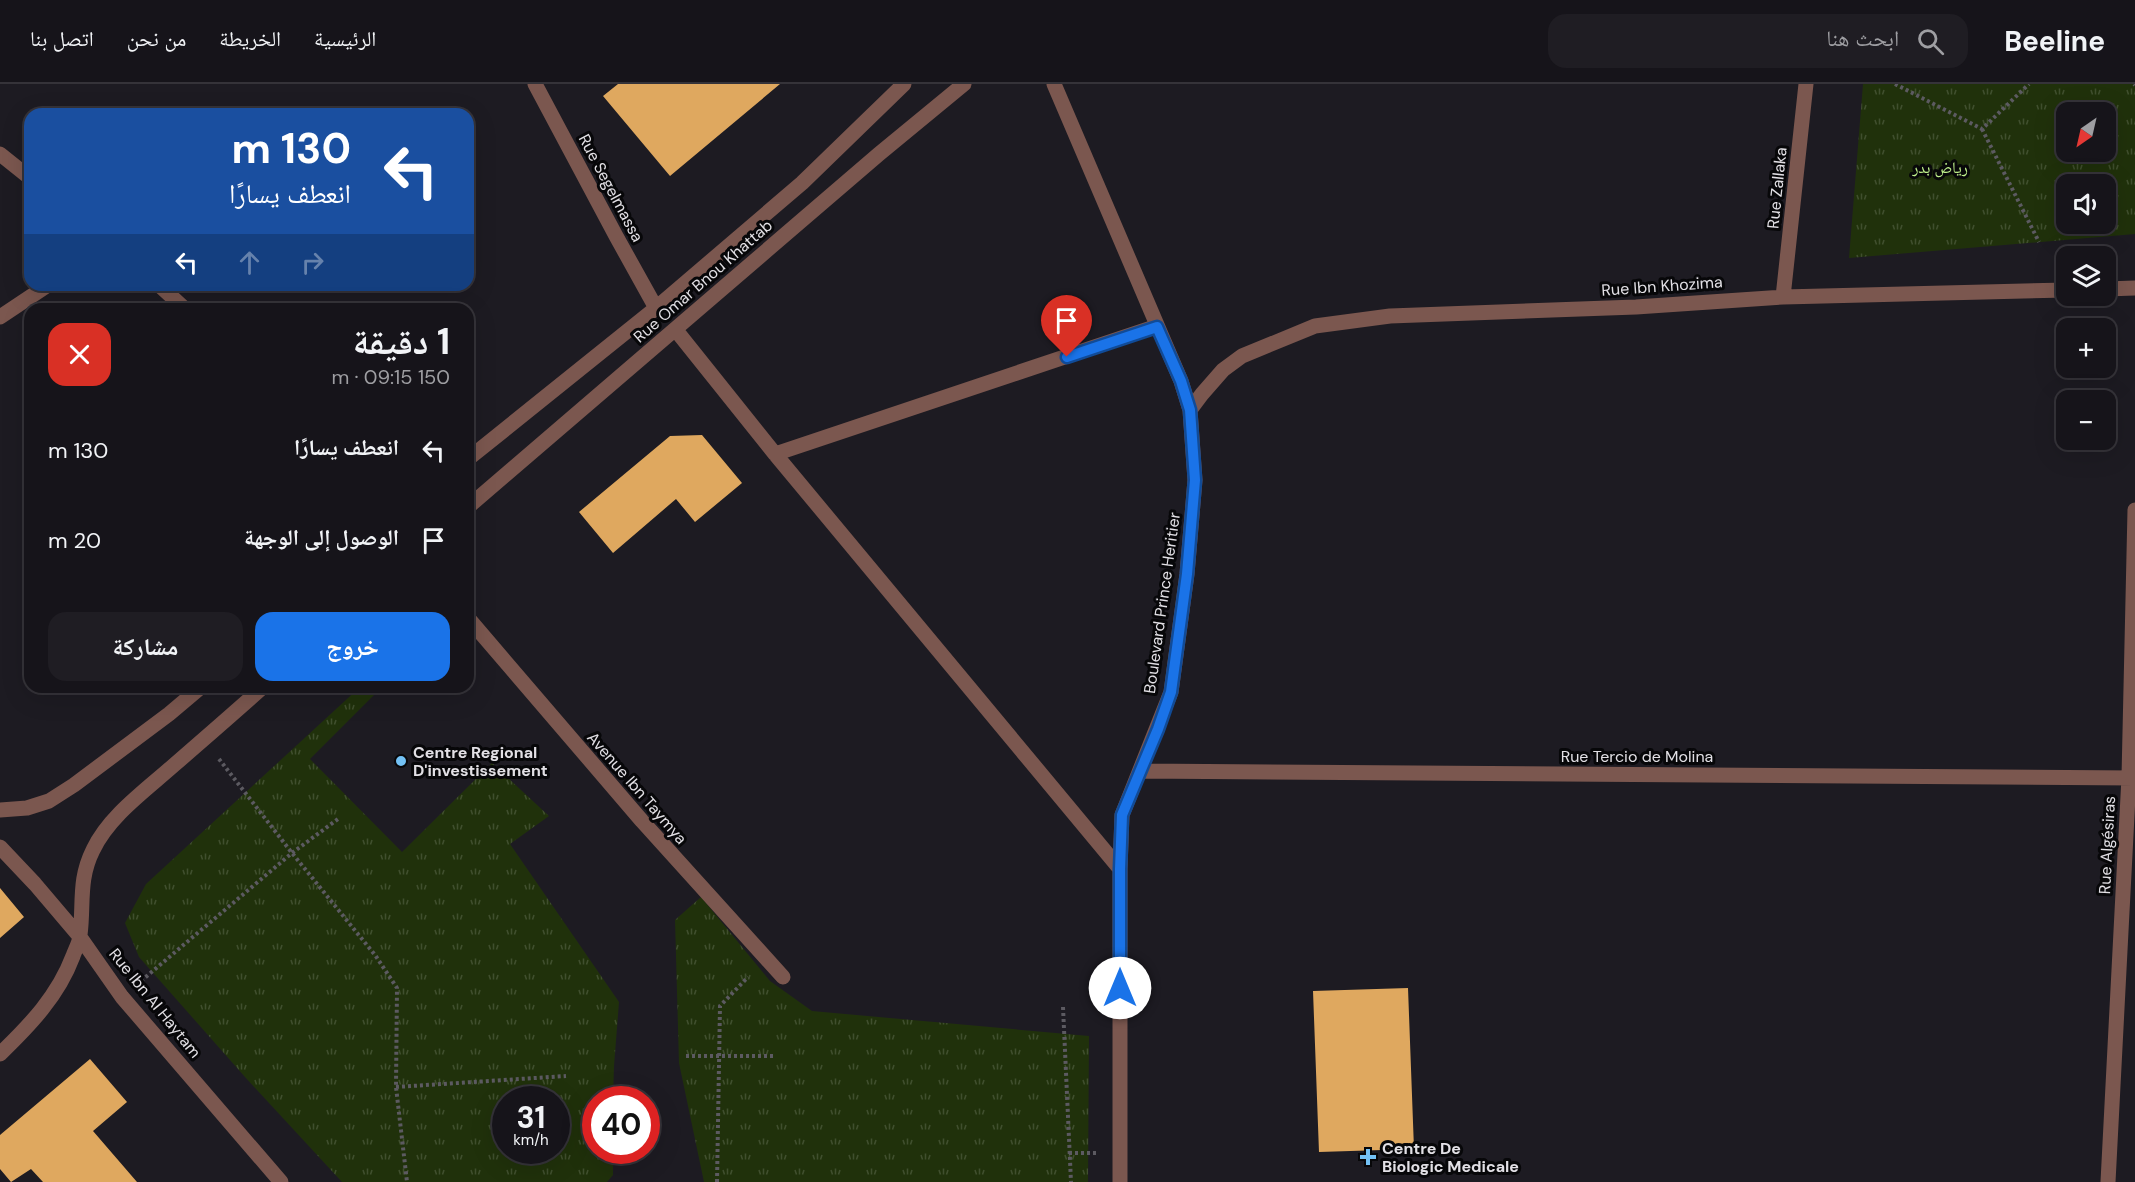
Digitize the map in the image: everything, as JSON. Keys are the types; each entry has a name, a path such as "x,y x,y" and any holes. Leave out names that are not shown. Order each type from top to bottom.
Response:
{"street":[{"name":"Rue Segelmassa","path":"536,84 656,308"},
{"name":"Rue Omar Bnou Khattab","path":"474,454 656,308 802,183 904,84"},
{"name":"Rue Omar Bnou Khattab","path":"474,502 964,84"},
{"name":"Boulevard Prince Heritier","path":"1054,84 1181,381 1190,410 1195,480 1187,574 1171,692 1122,815 1120,1182"},
{"name":"Rue Zallaka","path":"1783,297 1806,84"},
{"path":"0,154 24,173"},
{"path":"2116,289 2135,288"},
{"name":"Rue Ibn Khozima","path":"1190,410 1223,370 1242,356 1315,326 1390,316 1636,307 1783,297 2056,290"},
{"path":"0,317 39,291"},
{"path":"166,291 178,303"},
{"path":"775,454 1157,327"},
{"path":"675,329 775,454 1120,869"},
{"name":"Rue Algésiras","path":"2108,1182 2132,778 2135,510"},
{"name":"Avenue Ibn Taymya","path":"474,625 596,768 783,977"},
{"path":"0,810 27,808 49,801 74,785 194,693"},
{"path":"0,1054 31,1024 53,997 67,972 80,937 84,872 93,849 109,826 136,798 256,693"},
{"name":"Rue Tercio de Molina","path":"1140,771 2132,778"},
{"name":"Rue Ibn Al Haytam","path":"0,847 80,937 122,997 276,1180"}],"path":[{"path":"1895,84 1983,129 2039,242"},
{"path":"1983,129 2029,84"},
{"path":"204,739 375,955 397,988 396,1087 407,1182"},
{"path":"122,997 292,853 338,819"},
{"path":"717,1182 720,1006 765,959"},
{"path":"1063,1007 1071,1182"},
{"path":"686,1056 776,1056"},
{"path":"396,1087 566,1076"}],"green space":[{"name":"رياض بدر","path":"1863,84 2135,84 2135,234 1849,258"},
{"path":"353,693 376,693 310,759 402,852 492,763 549,816 510,844 619,1002 613,1086 582,1086 582,1164 613,1164 613,1175 607,1182 342,1182 139,957 125,923 146,884"},
{"path":"701,897 770,981 812,1011 1089,1036 1088,1182 704,1182 679,1063 675,920"}],"building":[{"path":"618,84 780,84 670,176 603,96"},
{"path":"702,435 742,483 695,522 676,499 613,553 579,512 670,436"},
{"path":"0,888 24,917 0,938"},
{"path":"1408,988 1414,1149 1319,1152 1313,991"},
{"path":"90,1059 127,1102 93,1131 137,1182 43,1182 31,1169 11,1182 0,1169 0,1135"}],"place":[{"name":"Centre Regional D'investissement","path":"401,761"},
{"name":"Centre De Biologic Medicale","path":"1368,1157"}],"route":[{"path":"1067,357 1157,327 1181,381 1190,410 1195,480 1187,574 1171,692 1122,815 1120,988"}]}
